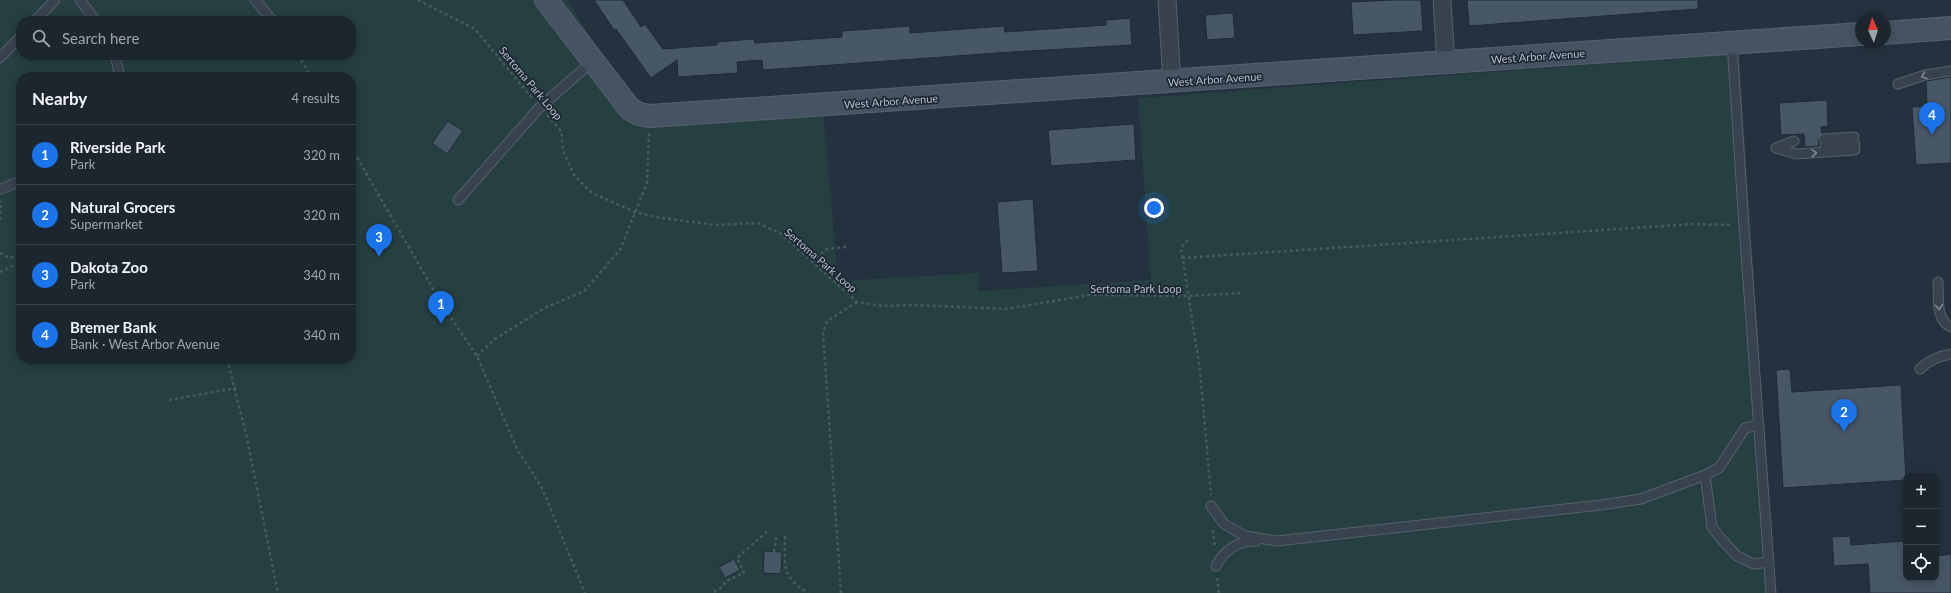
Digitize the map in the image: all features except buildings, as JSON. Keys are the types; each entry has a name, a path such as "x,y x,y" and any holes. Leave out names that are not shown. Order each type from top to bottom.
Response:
{"main road":[{"name":"West Arbor Avenue","path":"546,0 630,109 639,114 650,116 1172,82 1855,34"},
{"path":"1891,33 1951,28"}],"street":[{"path":"1167,0 1172,82"},
{"path":"1442,0 1446,63"}],"lane":[{"path":"40,16 55,0"},
{"path":"80,0 92,16"},
{"path":"255,0 269,16"},
{"path":"0,58 16,41"},
{"path":"1732,43 1771,593"},
{"path":"116,60 119,72"},
{"path":"458,200 540,107 593,61"},
{"path":"1898,84 1925,75 1951,72"},
{"path":"1795,144 1776,148 1796,154 1855,144 1825,142"},
{"path":"1,189 16,182"},
{"path":"1938,282 1940,315 1943,321 1951,327"},
{"path":"1920,369 1926,363 1937,357 1951,354"},
{"path":"1216,566 1226,552 1237,545 1252,541 1277,541 1641,499 1705,475 1719,468 1745,428 1759,425"},
{"path":"1705,475 1712,527 1736,556 1754,564 1768,562"},
{"path":"1211,506 1224,524 1245,536 1277,541"}],"path":[{"name":"Sertoma Park Loop","path":"418,0 475,29 561,131 563,151 574,175 592,193 635,212 690,223 715,225 758,224 780,234 857,302 883,306 915,305 1006,309 1089,295 1189,296 1241,293"},
{"path":"301,60 307,72"},
{"path":"477,356 495,339 543,309 584,291 620,250 647,183 650,116"},
{"path":"356,156 441,303 477,356 517,449 542,488 585,593"},
{"path":"1182,258 1693,224 1744,226"},
{"path":"1188,240 1181,248 1200,370 1219,593"},
{"path":"812,262 828,249 846,248"},
{"path":"0,253 10,258 16,256"},
{"path":"0,272 16,264"},
{"path":"841,593 823,332 827,320 857,302"},
{"path":"229,364 236,388 278,593"},
{"path":"169,400 236,388"},
{"path":"714,592 722,588 726,581 744,573 737,558 769,530"},
{"path":"786,536 785,570 794,584 808,593"},
{"path":"774,552 776,537"}],"green space":[{"path":"0,0 567,0 639,114 823,109 838,281 978,273 978,291 1151,280 1138,98 1739,54 1775,593 0,593"}],"place":[{"name":"Bremer Bank","path":"1932,135"},
{"name":"Dakota Zoo","path":"379,257"},
{"name":"Riverside Park","path":"441,324"},
{"name":"Natural Grocers","path":"1844,432"}]}
